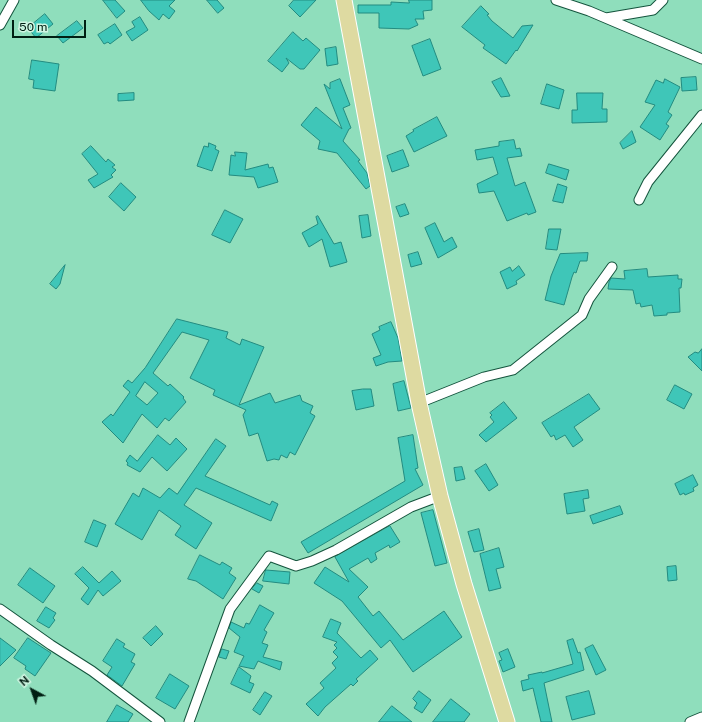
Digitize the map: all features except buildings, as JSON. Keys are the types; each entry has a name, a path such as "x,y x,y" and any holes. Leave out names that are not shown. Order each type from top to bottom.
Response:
{"main road":[{"path":"344,0 419,403 440,496 464,584 507,722"}],"street":[{"path":"0,25 14,0"},
{"path":"556,0 606,18 702,59"},
{"path":"606,18 653,10 663,0"},
{"path":"639,200 648,182 702,115"},
{"path":"419,403 484,377 513,370 582,316 589,299 612,267"},
{"path":"189,722 230,609 269,556 281,562 296,566 312,561 336,550 411,507 440,496"},
{"path":"0,610 92,671 160,722"},
{"path":"690,722 702,717"}]}
